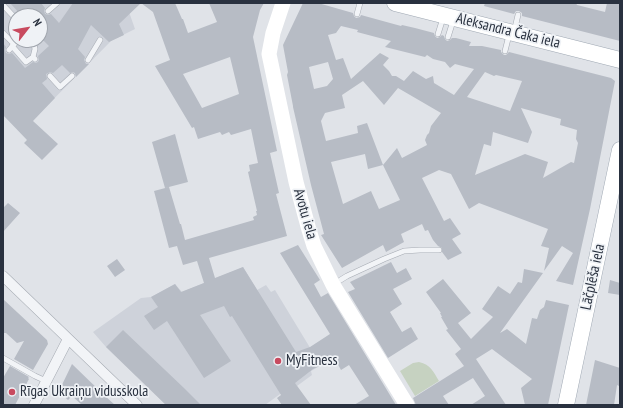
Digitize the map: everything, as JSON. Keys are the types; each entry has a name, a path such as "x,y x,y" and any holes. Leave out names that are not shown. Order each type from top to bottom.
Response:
{"main road":[{"name":"Aleksandra Čaka iela","path":"395,3 416,6 512,33 620,60"},
{"name":"Lāčplēša iela","path":"566,405 620,150"}],"street":[{"name":"Avotu iela","path":"283,3 273,33 269,54 296,182 307,224 314,246 333,285 407,405"},
{"path":"3,276 137,405"},
{"path":"34,405 68,339"}],"lane":[{"path":"48,11 58,3"},
{"path":"357,14 360,3"},
{"path":"505,51 518,15"},
{"path":"438,34 449,16"},
{"path":"448,37 449,16"},
{"path":"88,60 100,40"},
{"path":"15,48 26,62 34,58 35,48"},
{"path":"50,76 60,87 72,76"},
{"path":"333,285 347,276 404,251 439,250"},
{"path":"3,358 46,381"}],"shaded area":[{"path":"3,3 119,3 129,12 135,29 111,41 31,122 3,92"},
{"path":"243,267 257,290 266,285 271,292 275,290 320,366 311,371 312,375 297,386 295,384 265,405 166,405 106,347 93,332 141,298 151,297 175,284 182,292"}],"green space":[{"path":"419,362 429,367 439,381 415,396 400,371 413,363"}],"building":[{"path":"10,3 41,3 45,8 15,8"},
{"path":"73,3 141,3 119,24 124,35 109,42 91,25 78,49 85,57 84,60 86,64 89,64 76,77 75,73 70,73 62,65 53,73 50,72 46,74 47,79 42,83 55,98 33,121 58,144 42,160 24,143 27,140 3,115 3,43 6,47 6,53 12,53 25,68 33,62 38,62 38,56 49,46 48,15 51,14 59,23"},
{"path":"141,3 175,3 188,33 217,22 209,3 264,3 260,10 253,37 277,151 270,153 279,193 276,194 287,236 209,258 215,278 243,267 296,352 310,347 330,334 280,253 298,245 320,280 314,284 321,297 328,293 396,405 354,405 369,396 349,365 341,370 335,359 313,369 295,383 311,405 282,405 277,398 281,395 232,316 230,317 224,306 200,315 231,361 204,378 167,321 154,330 144,316 158,307 151,297 175,284 181,292 204,283 197,261 183,265 177,246 169,248 154,191 169,187 185,240 254,220 253,217 257,215 248,172 250,171 249,165 258,163 251,129 231,135 229,132 222,135 220,132 198,139 194,127 192,128 155,66 170,60 153,12","holes":["230,57 239,94 202,108 183,74"]},
{"path":"303,3 318,3 353,13 356,18 360,17 361,15 401,26 415,28 434,33 437,38 442,35 447,41 452,38 456,38 471,42 469,46 482,46 501,50 504,55 509,52 611,78 615,81 590,209 573,285 556,281 573,253 562,246 544,271 549,248 541,246 548,229 479,203 469,209 451,174 439,170 422,178 444,221 450,218 461,234 452,239 462,253 448,260 442,252 442,248 433,240 428,230 425,231 422,224 401,234 404,242 386,252 383,245 342,268 321,235 324,234 293,107 283,45","holes":["341,26 358,30 357,32 391,41 385,47 425,57 427,55 433,59 445,62 450,68 455,64 474,69 454,95 434,83 433,76 426,79 413,71 404,81 396,76 392,76 383,65 389,58 380,53 351,79 343,58 336,60 328,35 336,33","328,62 333,79 327,86 314,89 309,67","485,72 494,76 496,75 522,81 510,111 467,97","363,81 384,105 398,88 441,113 431,126 427,135 425,140 427,145 402,158 397,148 383,165 367,123 357,126 358,133 326,141 321,121 325,113 345,108 342,95","521,108 561,119 560,125 577,130 576,139 578,143 574,163 571,162 543,178 548,162 525,154 475,175 484,144 491,146 493,132 528,143 532,132","365,154 368,169 383,165 400,200 379,209 371,191 343,204 331,162"]},
{"path":"485,3 576,3 577,5 605,12 607,3 620,3 620,41 522,16 522,13 519,11 516,11 514,14 484,6"},
{"path":"175,134 188,182 165,188 152,142"},
{"path":"8,203 20,213 3,232 3,208"},
{"path":"117,259 125,270 115,277 107,266"},
{"path":"391,262 397,273 406,268 412,279 393,289 402,304 390,312 402,332 411,327 418,339 388,358 348,292 355,289 350,282"},
{"path":"524,269 543,273 500,333 507,329 526,344 532,318 537,319 546,300 569,305 548,405 525,405 521,388 532,379 492,349 476,359 506,405 471,405 485,396 473,378 443,396 449,405 416,405 413,398 464,366 455,354 461,349 446,330 448,329 441,317 441,313 426,292 443,279 471,313 458,323 471,339 493,317 482,309 498,286 510,294 518,282 522,283"},
{"path":"610,280 620,283 620,295 608,293"},
{"path":"3,299 47,340 48,344 33,370 14,359 24,341 17,343 6,333 3,333"},
{"path":"123,330 201,405 166,405 106,347"},
{"path":"595,360 620,368 619,386 617,385 614,405 586,405"},
{"path":"72,364 115,405 82,405 72,396 68,400 59,391"},
{"name":"Rīgas Ukraiņu vidusskola","path":"10,366 29,377 29,379 15,405 3,405 3,378"}],"place":[{"name":"MyFitness","path":"278,361"},
{"name":"Rīgas Ukraiņu vidusskola","path":"12,392"}]}
